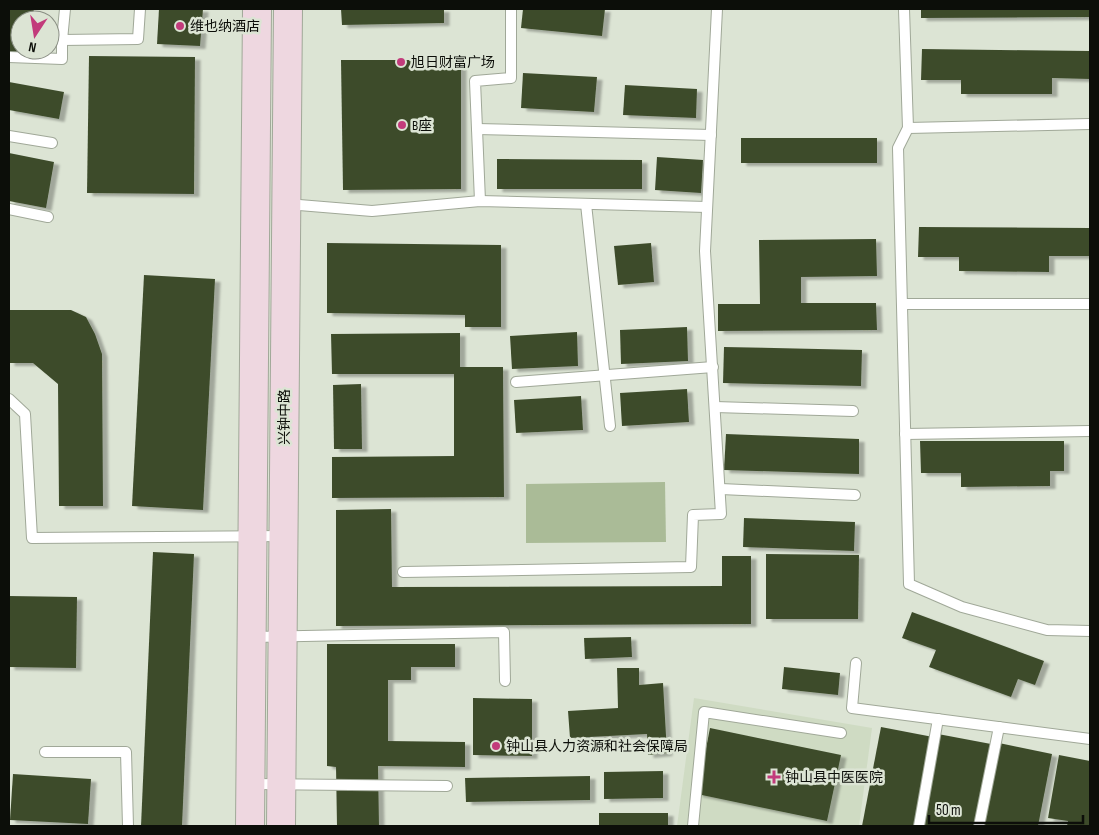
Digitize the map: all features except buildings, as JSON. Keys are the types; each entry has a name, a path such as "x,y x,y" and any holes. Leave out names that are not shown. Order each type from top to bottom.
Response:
{"main road":[{"path":"250,826 257,9"},
{"name":"兴钟中路","path":"281,826 288,9"}],"lane":[{"path":"9,57 62,59 65,9"},
{"path":"62,40 138,39 140,9"},
{"path":"480,201 475,81 511,78 512,9"},
{"path":"403,572 692,567 693,515 721,514 721,489 705,251 717,9"},
{"path":"904,9 908,128 898,148 909,584 962,607 1047,630 1090,631"},
{"path":"908,128 1090,124"},
{"path":"477,129 711,135"},
{"path":"9,136 52,143"},
{"path":"286,204 372,211 480,201 707,207"},
{"path":"586,204 610,426"},
{"path":"9,209 48,217"},
{"path":"902,304 1090,304"},
{"path":"516,382 713,367"},
{"path":"9,399 25,414 32,538 283,536"},
{"path":"715,407 853,411"},
{"path":"905,434 1090,431"},
{"path":"721,489 855,495"},
{"path":"252,637 504,632 505,681"},
{"path":"856,663 852,708 1090,739"},
{"path":"693,826 704,712 841,733"},
{"path":"919,826 938,719"},
{"path":"979,826 999,727"},
{"path":"45,752 126,752 128,826"},
{"path":"250,784 447,786"}],"shaded area":[{"path":"665,482 666,542 526,543 526,484"},
{"name":"钟山县中医医院","path":"694,698 872,728 859,826 677,826"}],"place":[{"name":"维也纳酒店","path":"180,26"},
{"name":"旭日财富广场","path":"401,62"},
{"name":"B座","path":"402,125"},
{"name":"钟山县人力资源和社会保障局","path":"496,746"},
{"name":"钟山县中医医院","path":"774,777"}]}
